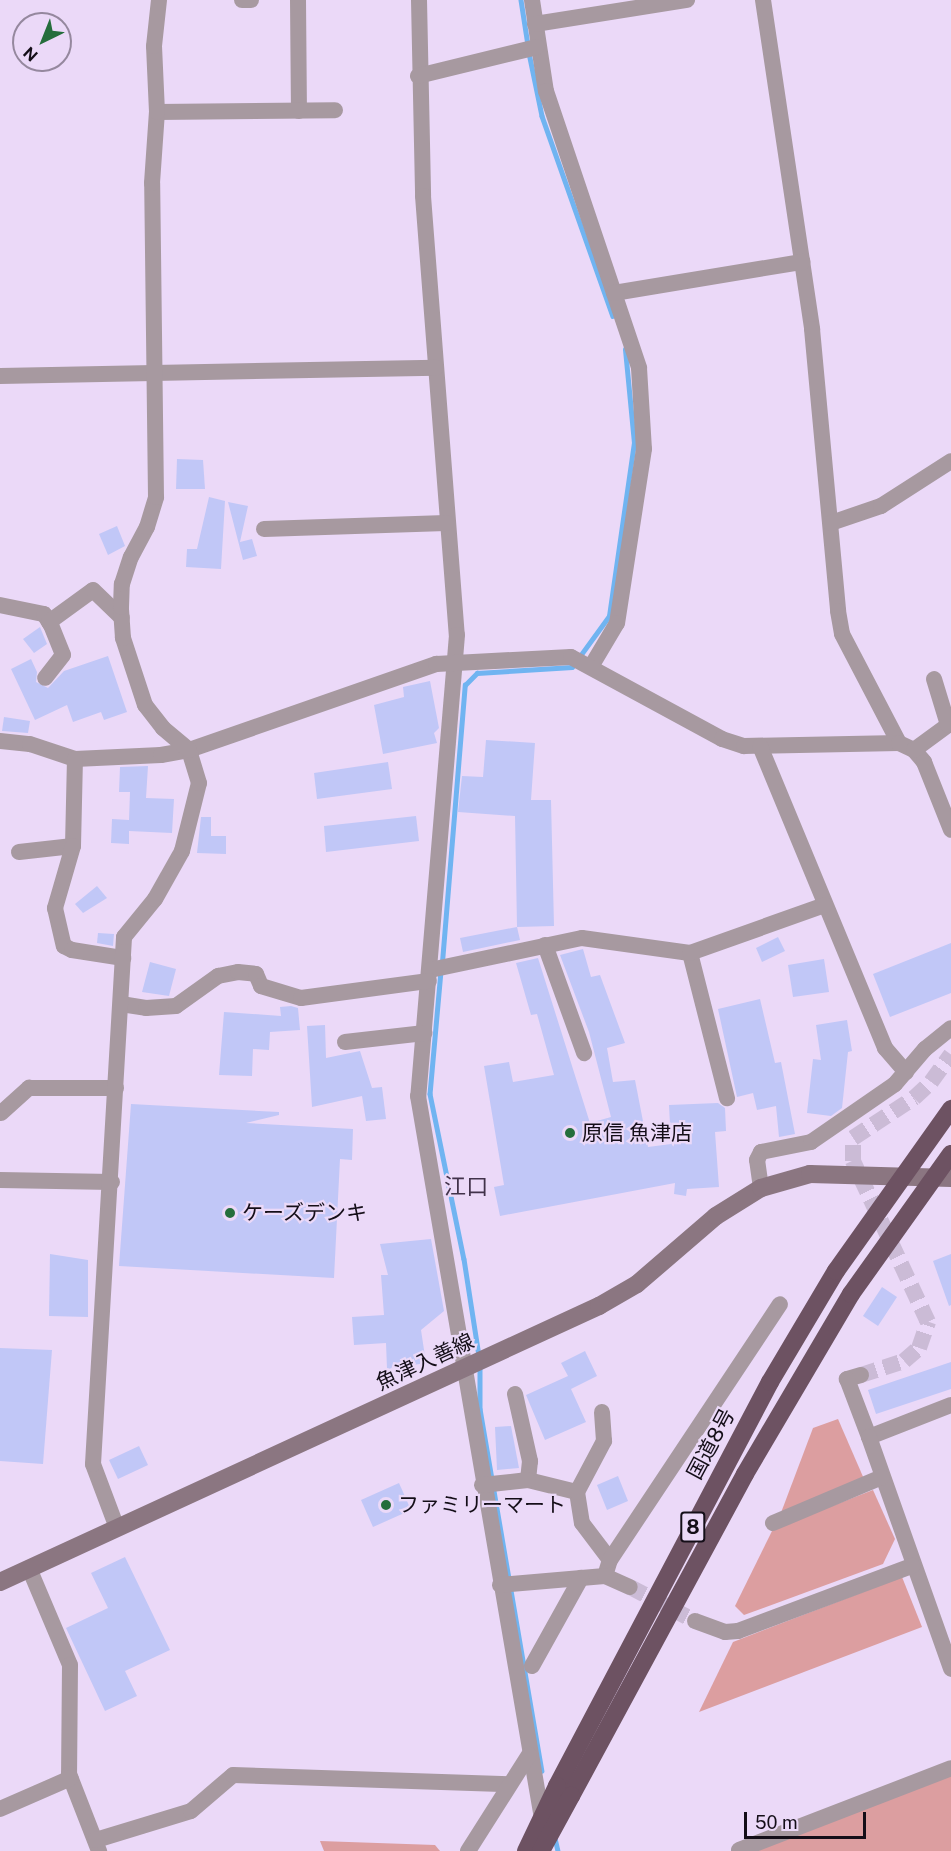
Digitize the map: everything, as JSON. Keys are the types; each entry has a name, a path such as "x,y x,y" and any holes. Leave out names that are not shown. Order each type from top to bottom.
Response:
{"highway":[{"name":"国道8号","path":"541,1851 564,1791 770,1383 836,1271 951,1109"},
{"name":"国道8号","path":"526,1851 564,1791 850,1294 943,1178 951,1154"}],"main road":[{"name":"魚津入善線","path":"0,1582 599,1306 637,1284 716,1216 761,1188 810,1174 943,1178"}],"street":[{"path":"117,1528 93,1464 112,1182 124,937 131,924 155,899 182,851 199,783 189,750 163,728 145,705 123,638 122,584 156,497 157,370 152,183 157,112 154,46 159,0"},
{"path":"242,0 251,0"},
{"path":"298,0 299,111"},
{"path":"419,0 418,76 446,523 457,635 418,1096 482,1485 529,1755 549,1851"},
{"path":"532,0 537,47 546,91 639,368 644,449 617,622 592,665"},
{"path":"535,24 687,0"},
{"path":"763,0 802,262 843,634 906,746 924,762 951,830"},
{"path":"418,76 537,47"},
{"path":"157,112 335,110"},
{"path":"614,293 802,262"},
{"path":"0,376 157,370 436,368"},
{"path":"831,523 882,506 951,461"},
{"path":"264,530 446,523"},
{"path":"49,622 93,590 122,618"},
{"path":"0,605 44,615 49,622 63,655 45,678"},
{"path":"0,741 30,744 75,759 189,750 403,672 455,664 571,657 592,665 722,739 760,746 906,746 948,725 934,679"},
{"path":"760,746 885,1048 906,1072"},
{"path":"75,759 72,857 56,895 55,908 64,946 72,950 123,958"},
{"path":"19,852 73,846"},
{"path":"121,1004 146,1008 176,1006 218,976 238,972 256,974 261,986 301,998 429,976 545,945 582,938 690,952 825,905"},
{"path":"545,945 584,1053"},
{"path":"690,952 728,1098"},
{"path":"761,1188 757,1160 761,1152 810,1142 896,1084 925,1048 951,1029"},
{"path":"345,1042 424,1033"},
{"path":"1,1113 29,1088 116,1088"},
{"path":"0,1180 112,1182"},
{"path":"500,1585 581,1578 607,1568 780,1304"},
{"path":"861,1375 848,1379 912,1566 951,1669"},
{"path":"515,1394 530,1461 528,1480"},
{"path":"869,1437 951,1405"},
{"path":"602,1412 604,1441 577,1492 582,1523 607,1568 630,1587"},
{"path":"773,1523 882,1477"},
{"path":"482,1485 528,1480 577,1492"},
{"path":"695,1621 725,1632 738,1631 912,1566"},
{"path":"29,1569 70,1665 71,1778 97,1846 191,1811 233,1775 509,1784"},
{"path":"532,1666 581,1578"},
{"path":"468,1851 529,1755"},
{"path":"739,1850 951,1768"},
{"path":"0,1809 71,1778"}],"shaded area":[{"path":"838,1419 864,1479 779,1518 813,1428"},
{"path":"873,1490 895,1539 883,1564 744,1615 735,1606 773,1529"},
{"path":"902,1577 922,1627 699,1712 733,1642"},
{"path":"951,1774 951,1851 754,1851"},
{"path":"320,1841 435,1845 440,1851 324,1851"}],"building":[{"path":"177,459 203,460 205,489 176,489"},
{"path":"209,497 225,501 221,569 186,567 187,549 197,549"},
{"path":"228,502 248,506 240,542 252,539 257,556 243,560"},
{"path":"117,526 125,546 108,555 99,534"},
{"path":"40,627 47,644 34,653 23,639"},
{"path":"108,656 127,712 104,720 101,712 73,722 67,705 35,720 11,669 31,659 37,672 36,682 48,688 64,671"},
{"path":"430,681 439,728 434,733 437,743 383,754 374,705 404,697 403,687"},
{"path":"4,717 30,721 28,733 2,731"},
{"path":"486,740 535,743 531,800 551,800 554,926 517,927 515,816 458,812 462,776 483,777"},
{"path":"388,762 392,789 317,799 314,773"},
{"path":"148,766 146,798 174,799 172,833 129,831 129,844 111,843 112,819 129,820 130,792 119,792 120,767"},
{"path":"416,816 419,841 326,852 324,826"},
{"path":"201,817 211,817 211,836 226,836 226,854 197,853"},
{"path":"97,886 107,898 83,913 75,904"},
{"path":"517,927 520,940 463,952 460,938"},
{"path":"98,933 114,934 113,946 97,943"},
{"path":"778,937 785,951 762,962 756,948"},
{"path":"951,943 951,993 890,1017 873,974"},
{"name":"原信 魚津店","path":"583,949 591,977 600,975 625,1043 607,1048 613,1082 635,1080 648,1147 671,1144 669,1105 718,1103 725,1108 726,1131 715,1132 719,1187 687,1189 686,1196 674,1194 675,1183 500,1216 494,1187 504,1185 484,1066 509,1062 513,1082 554,1075 537,1014 531,1015 516,963 538,958 590,1123 611,1117 589,1032 560,955"},
{"path":"824,959 829,992 793,997 788,965"},
{"path":"150,962 176,969 169,996 142,992"},
{"path":"760,999 775,1063 781,1062 795,1134 779,1137 776,1106 757,1110 753,1093 737,1097 718,1009"},
{"path":"280,1007 298,1008 300,1030 270,1032 269,1050 253,1049 252,1076 219,1075 224,1012 281,1016"},
{"path":"847,1020 852,1051 848,1052 842,1108 831,1116 807,1113 813,1059 821,1060 816,1025"},
{"path":"325,1025 326,1058 360,1051 372,1088 382,1087 386,1119 366,1121 362,1096 312,1107 307,1026"},
{"name":"ケーズデンキ","path":"131,1104 279,1112 279,1115 246,1123 353,1129 352,1160 340,1159 334,1278 119,1266"},
{"path":"431,1239 444,1311 421,1330 426,1363 387,1369 386,1343 354,1345 352,1317 384,1315 381,1275 388,1275 380,1244"},
{"path":"50,1254 88,1260 88,1317 49,1316"},
{"path":"951,1254 951,1305 949,1306 933,1261"},
{"path":"882,1287 897,1297 878,1326 863,1316"},
{"path":"0,1348 52,1350 43,1464 0,1461"},
{"path":"585,1351 597,1376 571,1389 586,1422 545,1440 526,1395 568,1376 561,1363"},
{"path":"951,1362 951,1389 876,1414 868,1390"},
{"path":"511,1426 519,1468 497,1470 495,1427"},
{"path":"139,1446 148,1465 118,1479 109,1460"},
{"path":"618,1476 628,1501 607,1510 597,1485"},
{"name":"ファミリーマート","path":"399,1483 411,1510 373,1527 361,1500"},
{"path":"125,1557 170,1650 125,1671 137,1696 105,1711 66,1628 108,1608 91,1573"}],"waterway":[{"path":"521,0 528,45"},
{"path":"529,53 542,116 613,316"},
{"path":"442,962 465,685 477,673 572,667 609,616 634,443 625,349"},
{"path":"441,971 430,1094 464,1259 479,1356"},
{"path":"480,1365 480,1409 542,1771"},
{"path":"555,1838 558,1851"}],"tunnel":[{"path":"861,1375 904,1361 919,1348 928,1322 853,1161 853,1138 914,1098 931,1082 951,1054"},
{"path":"630,1587 695,1621"}],"place":[{"name":"原信 魚津店","path":"570,1133"},
{"name":"ケーズデンキ","path":"230,1213"},
{"name":"ファミリーマート","path":"386,1505"}],"district":[{"name":"江口","path":"466,1187"}]}
